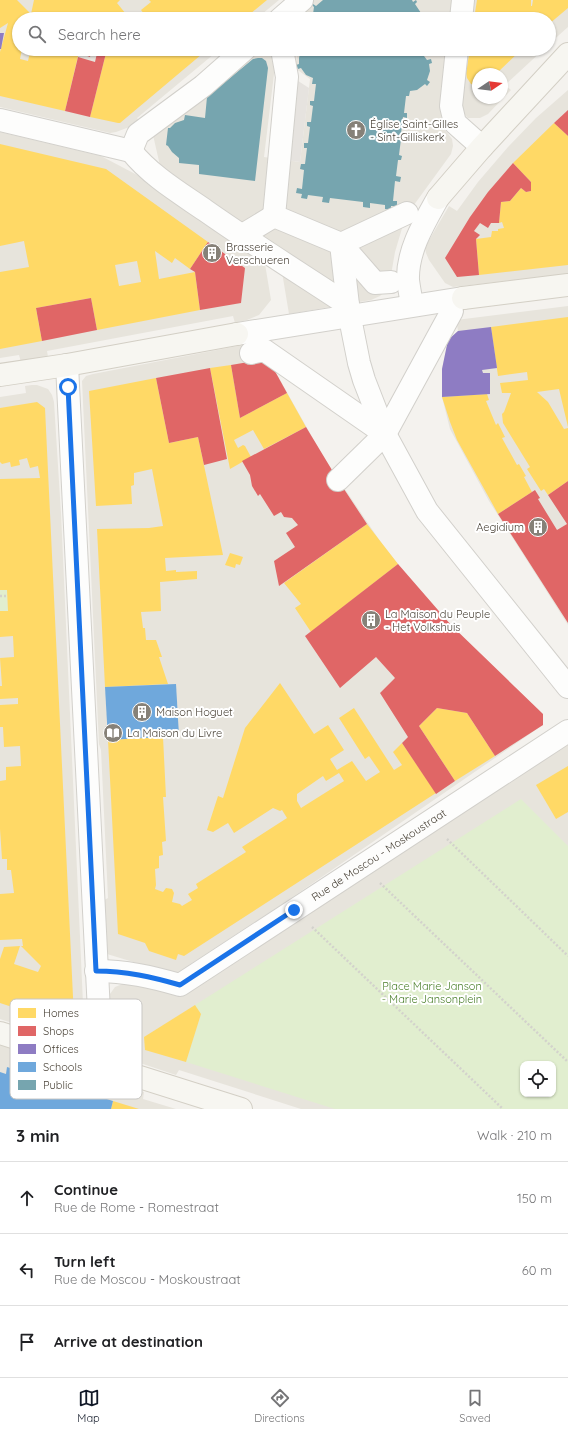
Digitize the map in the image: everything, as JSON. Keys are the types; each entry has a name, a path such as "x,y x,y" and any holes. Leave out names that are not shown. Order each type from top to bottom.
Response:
{"street":[{"path":"288,12 302,0"},
{"path":"462,12 463,0"},
{"path":"412,306 408,279 411,255 421,228 438,198 482,147 568,54"},
{"path":"130,151 138,134 203,86 237,56"},
{"path":"274,216 287,78 283,56"},
{"path":"456,56 450,106 455,123 482,147"},
{"path":"0,120 130,151 140,163 167,184 241,236 348,305 340,244"},
{"path":"340,244 401,213"},
{"path":"241,236 274,216"},
{"path":"274,216 340,244 375,283 391,282"},
{"path":"0,375 67,365 237,334 412,306 457,305 568,285"},
{"path":"338,480 385,434 457,305"},
{"path":"352,328 364,380 385,434 426,511 568,687"},
{"path":"251,353 264,350 385,434"},
{"path":"67,365 98,999"},
{"name":"Rue de Moscou - Moskoustraat","path":"96,971 115,971 143,975 180,985 568,732"},
{"path":"0,1033 10,1036"},
{"path":"142,1078 241,1109"}],"path":[{"path":"0,596 7,596"},
{"path":"430,821 568,956"},
{"path":"363,865 376,880 568,1062"},
{"path":"294,910 503,1109"}],"shaded area":[{"path":"0,0 279,0 264,12 12,12 12,56 212,56 137,118 140,123 116,132 110,133 0,107"},
{"path":"314,0 456,0 455,12 306,12"},
{"path":"468,0 568,0 568,27 556,38 556,12 467,12"},
{"path":"249,56 271,56 273,58 276,71 274,74 264,157 300,162 310,79 295,68 297,56 449,56 441,119 442,126 452,139 453,146 451,154 411,209 403,225 395,252 391,275 383,293 371,300 289,314 279,254 161,170 153,135"},
{"path":"461,56 536,56 508,82 508,68 472,68 472,104 498,104 488,114 480,118 468,118 463,113 458,88"},
{"path":"295,79 309,88 300,162 286,160"},
{"path":"568,90 568,274 453,287 445,283 429,260 425,247 449,206 457,211 478,182 508,147 536,118"},
{"path":"0,132 101,156 160,187 265,264 271,300 259,315 235,323 233,316 47,351 48,357 21,362 19,355 0,358"},
{"path":"568,306 568,625 489,501 450,429 442,397 442,369 448,340 458,331 456,320"},
{"path":"248,344 271,364 324,458 382,544 451,625 543,714 543,725 281,905 189,965 193,970 176,975 107,954 101,902 108,898 101,750 99,744 82,381 86,376 93,374"},
{"path":"37,385 48,389 54,402 61,513 83,999 10,999 10,1022 0,1019 0,397 26,393 25,386"},
{"name":"Place Marie Janson - Marie Jansonplein","path":"568,742 568,1109 301,1109 179,1070 176,1075 142,1063 142,999 108,999 115,987 125,983 131,983 172,994"},
{"path":"0,1045 10,1048 10,1099 142,1099 142,1091 144,1092 143,1099 176,1109 0,1109"}],"green space":[{"path":"0,590 7,590 8,611 0,611"},
{"name":"Place Marie Janson - Marie Jansonplein","path":"521,799 568,846 568,1109 335,1109 186,1062 201,1014 195,1005"}],"building: Homes":[{"path":"0,0 17,0 29,12 12,12 12,56 21,56 20,59 28,61 29,56 78,56 65,111 0,96 0,52 8,23 0,28"},
{"path":"34,0 120,0 117,3 124,12 31,12"},
{"path":"149,0 267,0 252,12 143,12 141,10 151,2"},
{"path":"477,0 531,0 532,6 533,0 568,0 568,8 556,18 556,12 475,12"},
{"path":"105,56 200,56 120,123 90,117"},
{"path":"469,56 515,56 502,68 472,68 472,84 467,78 466,73"},
{"path":"554,123 568,136 568,265 479,275 476,239 491,237 492,231 498,231 498,229 504,228 502,222 499,223 501,202 510,201 521,188 526,192 531,191 531,182 513,163"},
{"path":"0,144 106,169 208,242 190,269 175,258 172,263 155,251 159,279 195,272 200,310 97,330 91,298 36,308 42,341 0,349 0,272 29,267 24,241 0,246","holes":["137,261 141,282 119,286 115,265"]},
{"path":"568,317 568,427 559,389 537,392 548,402 564,429 568,428 568,481 548,495 544,489 541,491 527,469 530,467 503,423 502,414 511,393 502,393 500,383 528,380 527,372 498,376 491,327"},
{"path":"231,365 240,418 287,393 306,427 264,449 253,430 234,440 238,448 243,445 245,446 251,457 230,469 210,368"},
{"path":"156,378 169,443 198,437 223,555 165,558 166,571 197,571 197,579 160,582 161,611 141,612 146,640 156,640 162,657 159,657 168,684 105,687 97,529 149,528 163,526 152,469 134,473 134,485 131,486 132,504 96,506 89,391"},
{"path":"487,394 489,400 486,401 496,425 498,423 505,437 502,438 517,465 519,464 526,476 524,477 532,492 498,514 457,440 442,397"},
{"path":"37,402 45,408 73,999 10,999 10,1006 0,1003 0,959 4,947 20,946 14,964 38,972 41,966 21,946 23,946 22,939 0,940 0,894 14,893 11,870 7,870 7,859 2,859 0,829 0,781 6,780 6,767 21,766 20,746 4,747 3,727 0,727 0,705 18,704 18,698 0,699 0,686 2,686 0,658 14,657 13,636 0,637 0,611 8,611 7,590 0,590 0,479 40,478 38,466 30,468 27,458 19,460 20,465 11,467 10,462 2,464 0,462 0,408"},
{"path":"367,524 398,564 311,632 295,608 301,604 284,583"},
{"path":"230,553 243,557 240,565 236,564 235,568 225,565"},
{"path":"280,683 314,734 328,725 344,750 330,759 337,770 352,761 366,781 380,772 369,756 365,759 339,718 354,708 394,770 402,765 393,752 402,743 436,793 184,956 178,954 176,960 149,951 145,943 118,934 108,740 163,737 166,797 163,797 166,841 162,842 163,855 159,856 159,868 155,869 155,889 163,892 166,888 172,889 174,893 172,902 182,906 192,900 188,894 198,888 196,884 246,852 242,847 287,818 282,810 280,811 273,808 234,833 228,823 213,832 207,830 218,796 223,798 245,728","holes":["339,773 344,781 301,808 297,801 297,794 323,776 326,781"]},
{"path":"437,708 467,713 495,756 455,781 419,726"},
{"path":"568,766 568,812 556,819 536,785"},
{"path":"195,1005 201,1014 186,1062 145,1050 144,1037"},
{"path":"113,1101 139,1109 111,1109"}],"building: Shops":[{"path":"96,56 105,56 90,117 65,111 78,57 95,62"},
{"path":"568,110 568,136 554,123"},
{"path":"513,163 531,182 531,191 526,192 521,188 510,201 501,202 499,223 491,223 488,228 480,223 474,231 480,235 476,239 479,275 457,277 445,258 470,217 488,192"},
{"path":"208,242 245,268 241,303 200,310 195,272 190,269"},
{"path":"91,298 97,330 42,341 36,308"},
{"path":"260,360 271,364 287,393 240,418 231,365"},
{"path":"210,368 227,459 204,465 198,437 169,443 156,378"},
{"path":"306,427 367,524 279,586 274,561 295,547 286,533 298,525 292,518 284,517 281,512 274,516 260,494 258,496 252,486 250,475 242,461"},
{"path":"568,481 568,623 498,514 535,490 540,498 538,499 557,530 567,524 548,495"},
{"path":"398,564 451,625 543,714 543,725 495,756 467,713 437,708 419,726 455,781 436,794 402,743 408,737 380,693 395,678 376,657 340,688 305,636"}],"building: Offices":[{"path":"0,33 4,33 1,49 0,49"},
{"path":"491,327 497,368 482,370 483,373 490,373 490,394 442,397 442,369 448,340 458,331"}],"building: Schools":[{"name":"Maison Hoguet","path":"176,684 179,736 108,740 105,687"},
{"path":"7,1067 10,1068 10,1099 107,1099 113,1101 111,1109 0,1109 0,1072 6,1074"}],"building: Public":[{"path":"323,0 412,0 413,2 416,0 417,2 415,4 420,12 313,12 314,7 312,5 313,4 316,6"},
{"name":"Église Saint-Gilles - Sint-Gilliskerk","path":"299,56 424,56 427,60 431,59 432,63 429,64 430,71 427,80 430,82 427,86 425,84 417,90 410,91 409,96 406,96 404,113 407,113 407,118 403,117 401,134 405,135 404,139 401,139 399,155 402,156 401,160 398,160 396,176 401,177 400,182 395,181 393,201 397,201 397,206 391,206 391,210 385,209 385,205 370,203 370,208 363,207 363,202 330,198 329,203 322,202 323,197 308,195 307,199 301,198 302,194 296,193 297,188 302,189 304,170 300,169 301,164 305,164 307,148 304,148 304,143 308,143 310,127 307,126 307,122 311,122 313,106 310,105 310,101 314,101 316,84 312,84 313,78 306,75 301,68 298,69 296,65 299,64"},
{"path":"262,58 266,61 268,68 255,181 199,174 199,165 179,163 179,158 166,145 168,128 175,123 184,120 185,115 205,118 207,97 253,59"}],"place":[{"name":"Église Saint-Gilles - Sint-Gilliskerk","path":"356,130"},
{"name":"Brasserie Verschueren","path":"212,253"},
{"name":"Aegidium","path":"538,527"},
{"name":"La Maison du Peuple - Het Volkshuis","path":"371,620"},
{"name":"Maison Hoguet","path":"142,712"},
{"name":"La Maison du Livre","path":"113,733"}],"route":[{"path":"68,387 96,971 115,971 143,975 180,985 294,910"}]}
